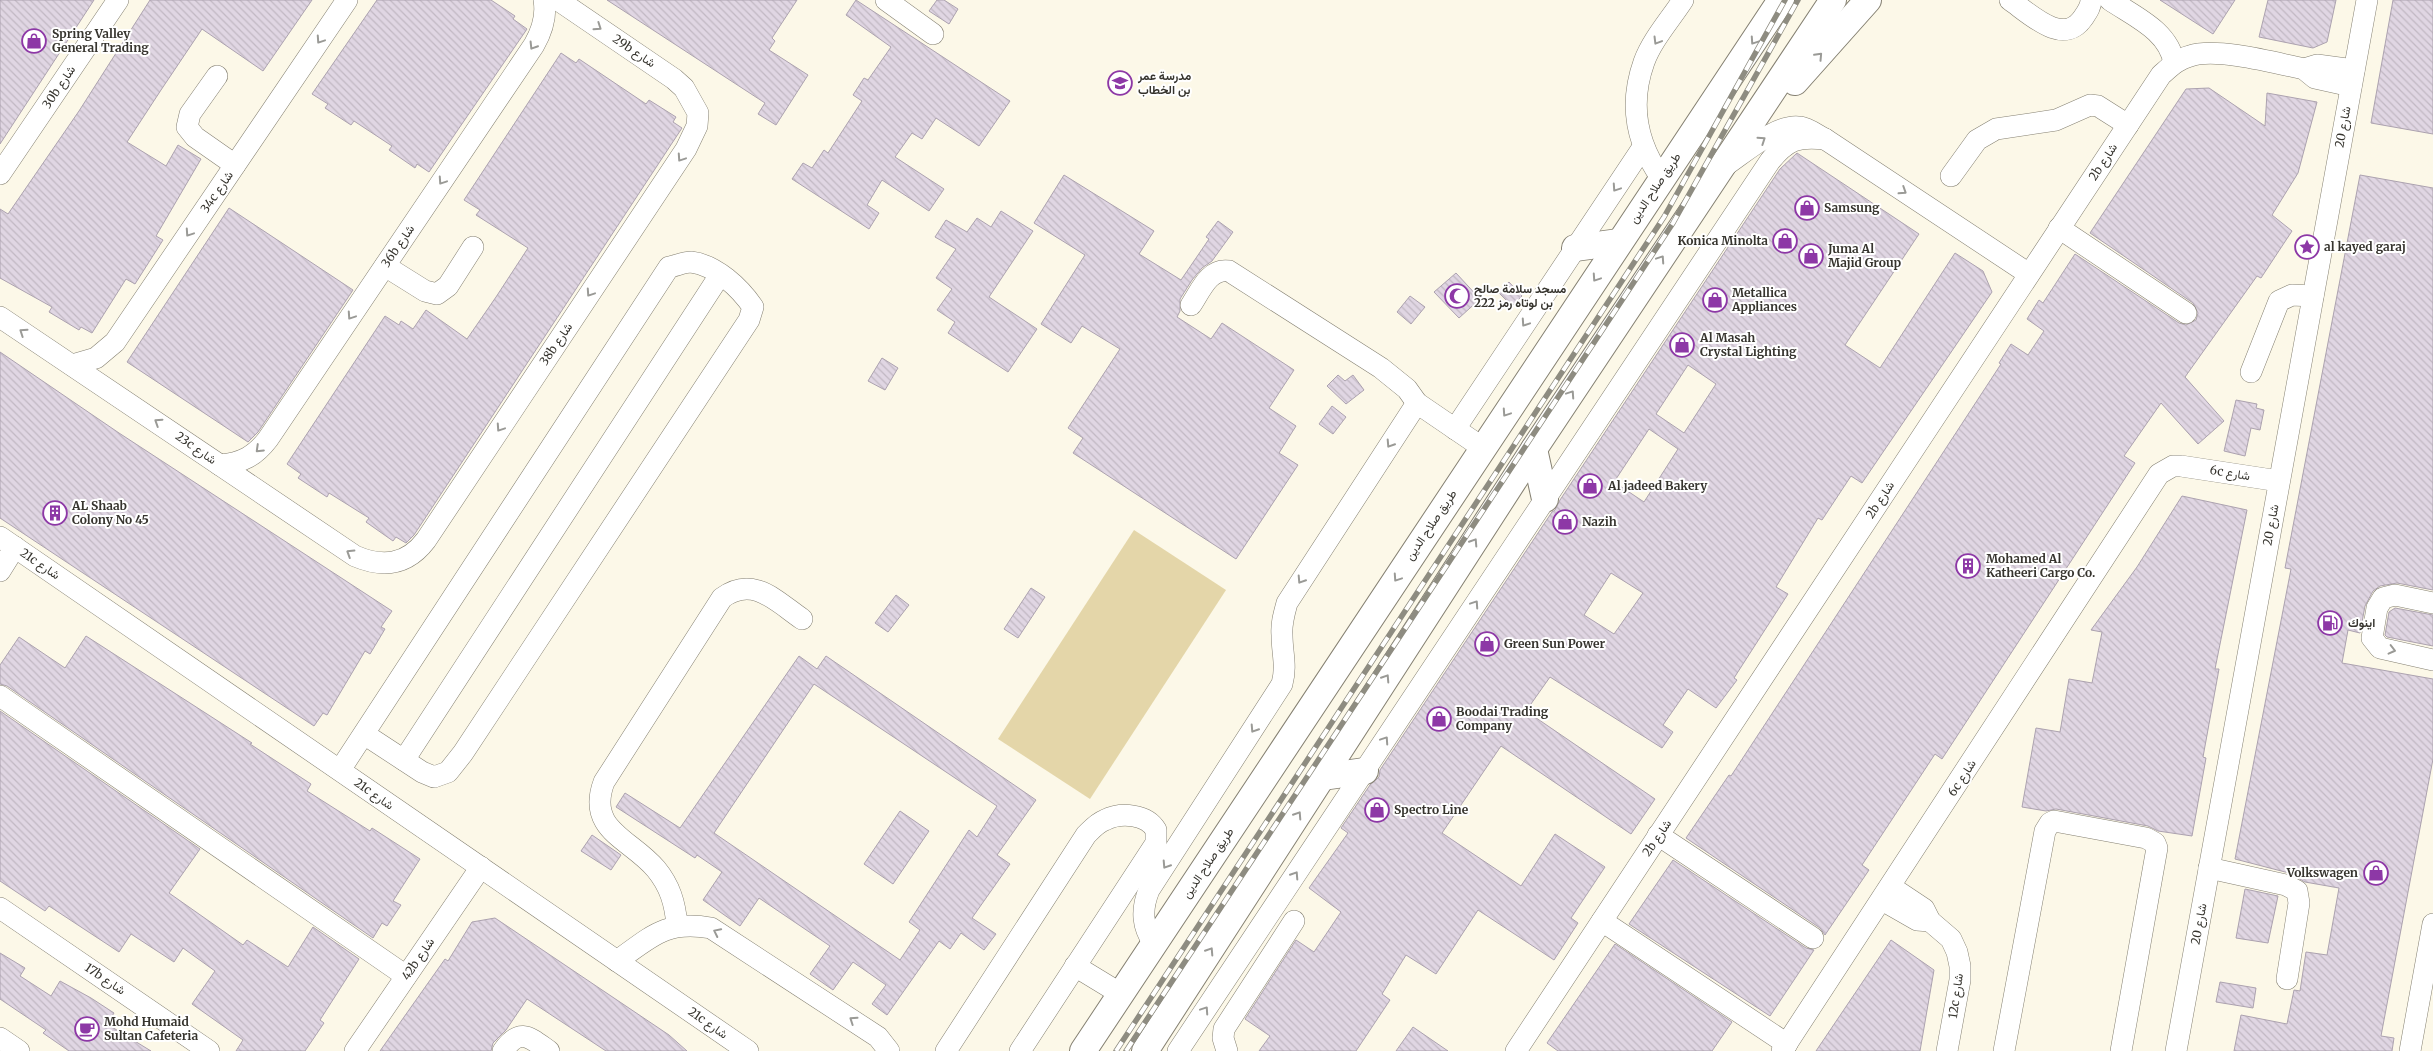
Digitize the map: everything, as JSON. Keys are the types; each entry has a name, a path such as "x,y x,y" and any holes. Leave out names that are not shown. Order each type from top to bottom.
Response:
{"main road":[{"name":"طريق صلاح الدين","path":"1083,1051 1781,0"},
{"path":"1145,1051 1534,449 1833,0"},
{"path":"1816,28 1838,0"},
{"path":"1748,129 1824,52 1868,0"},
{"path":"1575,248 1619,242"},
{"path":"1534,449 1545,499"},
{"path":"1322,777 1365,770"}],"street":[{"name":"30b شارع","path":"0,174 118,0"},
{"name":"34c شارع","path":"72,365 96,358 115,342 347,0"},
{"name":"36b شارع","path":"220,465 234,464 248,458 259,450 534,45 541,32 545,18 544,0"},
{"name":"29b شارع","path":"558,0 674,79 693,100 698,113"},
{"path":"1662,178 1643,147 1636,119 1636,89 1645,61 1683,0"},
{"path":"2010,0 2059,31 2074,26 2076,18 2091,0"},
{"path":"2110,0 2162,36 2172,53 2174,63"},
{"name":"شارع 20","path":"2176,1051 2366,0"},
{"path":"897,3 933,34"},
{"name":"2b شارع","path":"1516,1051 2161,75 2174,63 2189,56 2206,52 2304,69 2317,65 2352,78"},
{"path":"217,76 190,114 187,127 195,137 235,165"},
{"path":"1951,176 1977,140 1996,129 2056,120 2090,105 2098,106 2128,125"},
{"name":"38b شارع","path":"396,563 418,550 426,540 686,149 697,126 698,113"},
{"path":"1722,168 1772,134 1785,128 1799,126 1824,139 2029,274"},
{"path":"1178,1051 1770,161 1780,149 1794,140 1810,137 1824,139"},
{"path":"1455,429 1643,147"},
{"path":"2059,228 2186,313"},
{"path":"385,266 425,291 437,294 448,286 473,247"},
{"path":"340,770 668,267 690,262 709,268 734,285 753,307 749,320 448,772 434,777 364,734"},
{"path":"1191,305 1211,275 1223,270 1230,271 1388,373 1407,389 1417,403 1482,448"},
{"path":"404,760 720,276"},
{"path":"2251,372 2279,301 2292,295 2312,296"},
{"name":"23c شارع","path":"0,316 355,556 368,562 396,563"},
{"path":"1154,944 1144,923 1143,912 1150,890 1282,684 1286,664 1282,637 1283,620 1287,603 1417,403"},
{"name":"6c شارع","path":"1785,1047 2141,504 2162,486 2189,479 2278,487"},
{"path":"0,571 8,542"},
{"name":"21c شارع","path":"8,542 617,960 737,1048"},
{"path":"677,925 674,902 664,881 649,862 611,831 603,820 599,808 602,788 722,598 731,591 752,588 762,592 802,619"},
{"path":"2433,603 2395,595 2383,598 2377,608 2372,638 2380,648 2433,660"},
{"path":"0,696 406,976"},
{"path":"946,1051 1086,835 1105,820 1116,816 1128,815 1148,822 1156,830 1156,843 1020,1051"},
{"path":"2004,1051 2046,831 2054,821 2146,838 2155,843 2157,848 2121,1051"},
{"path":"1658,835 1814,938"},
{"name":"42b شارع","path":"355,1051 481,867"},
{"path":"2209,868 2286,884 2297,891 2299,903 2287,979"},
{"name":"12c شارع","path":"1887,893 1917,920 1930,921 1951,939 1960,966 1960,980 1947,1051"},
{"name":"17b شارع","path":"0,908 209,1051"},
{"path":"1227,1051 1223,1038 1224,1029 1294,921"},
{"path":"1602,921 1785,1047"},
{"path":"617,960 656,933 677,925 692,924 710,928 727,937 878,1037 889,1051"},
{"path":"2410,1051 2433,924"},
{"path":"1253,939 1274,952"},
{"path":"1075,966 1121,994"},
{"path":"503,1051 512,1039 522,1036 532,1039 549,1051"}],"shaded area":[{"path":"1134,530 1226,590 1090,799 998,739"}],"building":[{"path":"0,0 94,0 0,144"},
{"path":"150,0 312,0 263,71 202,29 161,90 127,142 166,166 178,145 201,159 156,236 163,240 135,284 126,279 92,333 81,327 79,330 49,312 52,307 0,278 0,209 8,214 79,111"},
{"path":"377,0 491,0 515,16 513,19 527,29 429,172 417,164 415,168 389,150 392,146 354,121 351,125 325,108 328,104 312,94"},
{"path":"607,0 797,0 772,38 775,41 769,50 808,75 776,125 758,114 765,103"},
{"path":"856,0 1010,101 979,146 936,118 922,139 912,133 895,157 944,189 929,211 882,180 867,205 879,213 869,229 792,179 803,163 812,168 824,150 828,153 862,101 853,95 864,78 868,80 891,47 846,15"},
{"path":"937,0 944,0 958,9 949,24 929,11"},
{"path":"2160,0 2235,0 2213,34"},
{"path":"2268,0 2336,0 2327,42 2313,48 2259,37"},
{"path":"2393,0 2433,0 2433,134 2371,123"},
{"path":"561,53 576,63 579,59 646,104 649,100 676,117 673,122 682,128 414,535 406,543 396,537 393,541 366,522 369,518 329,493 327,497 298,478 301,474 287,464 385,316 399,325 401,321 413,329 426,310 467,339 496,297 528,248 476,215 480,210 464,200"},
{"path":"2209,88 2265,126 2267,93 2317,102 2298,173 2272,215 2292,231 2261,278 2257,276 2185,377 2224,421 2198,444 2161,403 2124,456 2135,463 1942,759 1935,754 1862,865 1869,870 1825,935 1820,928 1686,838 1729,775 1731,776 2001,364 1999,363 2011,344 2028,355 2044,331 2027,319 2039,300 2043,303 2075,254 2179,323 2186,325 2196,320 2198,313 2193,303 2090,233 2186,89"},
{"path":"1797,153 1919,234 1845,345 1880,368 1955,253 1983,271 1992,292 1862,483 1851,476 1822,520 1818,518 1776,587 1788,594 1734,678 1737,680 1716,708 1688,689 1663,725 1673,732 1662,748 1550,677 1526,711 1655,799 1631,834 1501,746 1442,833 1521,886 1555,834 1605,867 1571,918 1578,923 1554,960 1478,910 1436,974 1406,955 1382,994 1390,1000 1356,1051 1259,1051 1270,1036 1245,1019 1296,940 1314,952 1341,912 1309,888 1348,833 1341,828 1370,785 1379,777 1380,770 1555,510 1780,169","holes":["1688,365 1716,384 1684,433 1656,414","1649,429 1678,449 1644,502 1614,482","1611,573 1643,593 1614,634 1584,615"]},
{"path":"1064,175 1154,231 1139,254 1181,280 1209,239 1206,237 1218,221 1233,232 1212,261 1202,268 1192,280 1180,299 1180,311 1177,317 1211,339 1222,323 1294,370 1269,408 1296,426 1279,453 1298,465 1236,559 1073,453 1083,438 1068,428 1120,349 1082,326 1071,343 1041,324 1085,255 1034,223"},
{"path":"2360,175 2433,188 2433,590 2397,583 2380,586 2373,591 2365,606 2360,633 2348,630 2342,663 2433,679 2433,759 2381,1036 2394,1038 2392,1051 2234,1051 2241,1015 2287,1024 2294,990 2300,991 2306,952 2327,955 2339,888 2305,882 2289,873 2235,859 2291,569 2285,568"},
{"path":"229,208 353,290 258,432 248,442 127,362"},
{"path":"1001,211 1033,231 989,297 1037,329 1008,372 948,333 955,322 937,310 952,289 936,278 956,249 935,237 946,220 967,232 977,218 991,227"},
{"name":"مسجد سلامة صالح بن لوتاه رمز 222","path":"1456,273 1480,299 1459,318 1434,292"},
{"path":"1509,282 1522,296 1512,306 1498,292"},
{"path":"1410,296 1425,307 1411,324 1397,312"},
{"path":"0,352 119,433 392,611 381,627 385,629 370,654 365,651 327,715 323,713 314,726 0,518"},
{"path":"882,358 898,368 885,390 868,381"},
{"path":"1338,375 1345,381 1353,375 1364,390 1346,404 1327,386"},
{"path":"2236,400 2257,404 2256,408 2264,410 2260,430 2251,428 2245,456 2224,451"},
{"path":"1332,406 1346,417 1333,434 1319,424"},
{"path":"2182,496 2247,510 2215,669 2219,669 2203,757 2206,758 2192,836 2158,831 2148,826 2056,809 2046,811 2022,807 2036,728 2060,732 2069,679 2092,683 2102,632 2091,630 2137,567"},
{"path":"1031,588 1045,597 1018,638 1004,629"},
{"path":"896,595 909,605 888,632 875,623"},
{"path":"2395,608 2433,615 2433,646 2387,637 2385,635 2389,612"},
{"path":"86,636 252,743 250,744 311,784 307,791 370,831 372,828 420,859 393,901 401,905 387,926 382,923 373,938 7,686 0,684 0,665 19,637 65,668"},
{"path":"799,656 817,669 826,656 1036,800 997,855 1010,864 972,918 996,934 984,950 961,933 950,949 939,941 887,1015 872,1004 886,985 853,962 833,990 810,974 830,946 759,898 740,926 703,900 722,872 697,855 695,858 616,807 625,793 680,828","holes":["814,684 997,806 977,837 969,830 909,922 920,930 900,960 714,833"]},
{"path":"0,711 200,849 169,893 243,945 247,940 288,967 313,927 359,959 320,1020 324,1023 305,1051 236,1051 243,1040 192,1004 215,971 183,948 174,962 131,934 119,952 49,906 45,911 0,881"},
{"path":"900,811 929,831 893,884 864,864"},
{"path":"592,835 621,855 611,870 581,851"},
{"path":"1673,860 1806,948 1814,950 1770,1016 1629,924"},
{"path":"2245,889 2278,896 2268,943 2236,938"},
{"path":"495,918 669,1035 687,1051 606,1051 527,999 506,1030 493,1043 491,1051 380,1051 445,959 448,961 472,922"},
{"path":"1891,940 1934,970 1920,1051 1816,1051"},
{"path":"1615,944 1732,1022 1712,1051 1558,1051 1547,1043"},
{"path":"0,953 25,968 20,976 51,996 60,981 91,998 114,1013 107,1024 151,1051 69,1051 43,1033 46,1030 0,999"},
{"path":"2220,982 2256,988 2253,1008 2216,1002"},
{"path":"1413,1027 1448,1051 1396,1051"}],"railway":[{"path":"1116,1051 1664,217 1785,0"},
{"path":"1126,1051 1673,223 1798,0"}],"place":[{"name":"Spring Valley General Trading","path":"34,41"},
{"name":"مدرسة عمر بن الخطاب","path":"1120,83"},
{"name":"Samsung","path":"1807,208"},
{"name":"Konica Minolta","path":"1785,241"},
{"name":"al kayed garaj","path":"2307,247"},
{"name":"Juma Al Majid Group","path":"1811,256"},
{"name":"مسجد سلامة صالح بن لوتاه رمز 222","path":"1457,296"},
{"name":"Metallica Appliances","path":"1715,300"},
{"name":"Al Masah Crystal Lighting","path":"1682,345"},
{"name":"Al jadeed Bakery","path":"1590,486"},
{"name":"AL Shaab Colony No 45","path":"55,513"},
{"name":"Nazih","path":"1565,522"},
{"name":"Mohamed Al Katheeri Cargo Co.","path":"1968,566"},
{"name":"اينوك","path":"2330,623"},
{"name":"Green Sun Power","path":"1487,644"},
{"name":"Boodai Trading Company","path":"1439,719"},
{"name":"Spectro Line","path":"1377,810"},
{"name":"Volkswagen","path":"2376,873"},
{"name":"Mohd Humaid Sultan Cafeteria","path":"87,1029"}]}
